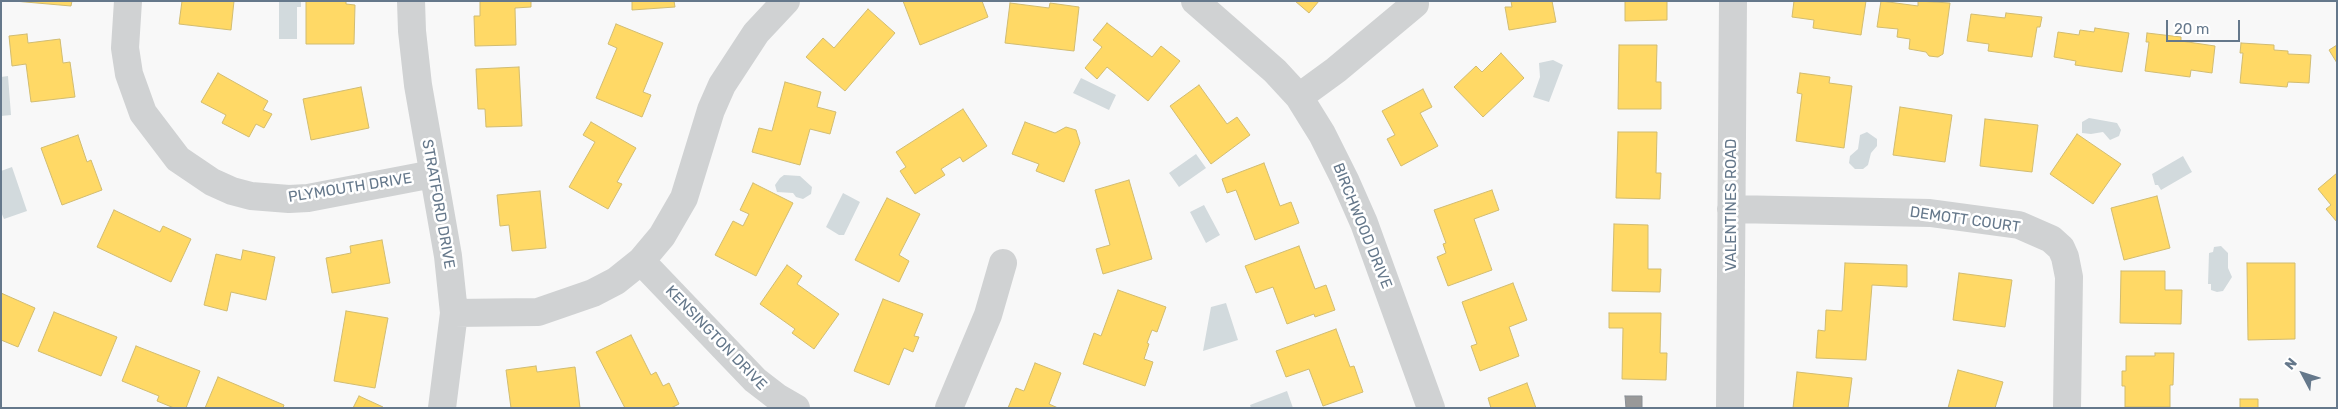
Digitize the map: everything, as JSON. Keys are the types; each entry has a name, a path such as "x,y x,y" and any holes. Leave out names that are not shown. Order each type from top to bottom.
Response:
{"street":[{"name":"PLYMOUTH DRIVE","path":"128,1 125,48 129,74 143,113 178,159 212,182 232,192 251,196 289,199 308,198 433,174"},
{"name":"STRATFORD DRIVE","path":"411,1 418,85 448,256 454,314 442,408"},
{"name":"BIRCHWOOD DRIVE","path":"1195,1 1249,46 1299,97 1335,158 1364,223 1431,408"},
{"name":"VALENTINES ROAD","path":"1730,408 1733,1"},
{"path":"454,314 538,312 593,293 616,281 641,261 662,236 684,198 711,110 722,85 742,52 782,2"},
{"path":"1299,97 1336,70 1415,4"},
{"name":"DEMOTT COURT","path":"1732,209 1930,212 2019,225 2052,239 2061,248 2069,277 2067,408"},
{"name":"KENSINGTON DRIVE","path":"641,261 755,380 777,397 796,408"},
{"path":"949,408 988,314 1003,263"}],"shaded area":[{"path":"279,1 301,1 301,7 297,7 297,39 279,39"},
{"path":"1553,60 1563,65 1549,102 1533,97 1540,77 1539,63"},
{"path":"8,76 11,115 1,116 1,77"},
{"path":"1081,78 1116,95 1109,110 1073,93"},
{"path":"2089,118 2117,123 2121,130 2119,136 2110,140 2103,132 2082,133 2082,122"},
{"path":"1867,132 1877,139 1877,146 1871,153 1868,165 1863,169 1855,169 1849,163 1850,156 1858,149 1860,135"},
{"path":"1196,154 1206,168 1179,187 1169,173"},
{"path":"2183,156 2192,172 2161,190 2158,185 2155,185 2152,174"},
{"path":"12,167 27,211 4,219 1,212 1,171"},
{"path":"784,175 800,176 812,187 811,194 803,199 796,197 793,193 777,192 775,185"},
{"path":"843,193 860,202 844,235 839,235 826,227"},
{"path":"1204,205 1220,235 1206,243 1190,212"},
{"path":"2221,246 2228,253 2228,268 2232,277 2223,291 2217,292 2211,290 2211,284 2208,284 2209,253 2213,252 2214,247"},
{"path":"1226,303 1238,340 1203,351 1211,307"},
{"path":"1287,391 1293,408 1251,408 1250,405"}],"building: Homes":[{"path":"14,1 72,1 71,6"},
{"path":"182,1 234,1 231,30 179,24"},
{"path":"306,1 346,1 346,4 355,5 354,44 306,44"},
{"path":"480,1 531,1 531,7 515,8 516,45 475,46 474,16 480,16"},
{"path":"632,1 674,1 675,7 632,10"},
{"path":"903,1 982,1 988,17 920,45"},
{"path":"1295,1 1319,1 1309,13"},
{"path":"1511,1 1552,1 1556,22 1509,30 1505,7 1512,7"},
{"path":"1625,1 1667,1 1667,20 1625,21"},
{"path":"1794,1 1866,1 1861,35 1813,28 1814,20 1792,17"},
{"path":"1881,1 1918,6 1918,1 1950,3 1943,54 1938,57 1929,56 1926,52 1909,49 1910,39 1897,37 1898,29 1877,27"},
{"path":"1010,3 1049,8 1050,3 1079,7 1074,51 1005,43"},
{"path":"868,9 895,33 845,91 806,57 823,38 834,48"},
{"path":"2006,13 2042,17 2040,27 2037,27 2032,57 1988,51 1989,44 1967,41 1971,14 2005,18"},
{"path":"1107,23 1152,57 1161,46 1180,61 1148,101 1107,67 1097,79 1085,68 1102,47 1093,40"},
{"path":"616,24 663,43 643,92 651,95 642,117 596,98 617,48 608,44"},
{"path":"2095,28 2129,33 2122,72 2075,65 2076,61 2054,57 2058,32 2079,35 2080,30 2094,32"},
{"path":"2147,33 2181,37 2181,41 2215,46 2212,73 2191,70 2190,77 2145,71 2149,42 2146,42"},
{"path":"27,34 28,43 60,39 63,63 70,62 75,97 31,102 26,64 12,66 9,36"},
{"path":"2241,43 2274,45 2274,50 2288,51 2288,54 2311,55 2309,83 2288,82 2287,87 2240,83 2243,53 2240,53"},
{"path":"1619,45 1657,45 1656,82 1661,82 1661,109 1618,109"},
{"path":"2337,45 2337,63 2329,50"},
{"path":"1501,53 1524,78 1483,117 1454,87 1476,66 1482,72"},
{"path":"519,67 522,126 486,127 485,109 478,109 476,69"},
{"path":"218,73 268,101 263,110 272,114 264,128 256,124 249,137 222,123 226,115 201,102"},
{"path":"1800,73 1830,77 1829,83 1852,86 1844,148 1796,141 1802,94 1797,93"},
{"path":"785,82 821,92 817,107 836,112 830,134 810,129 800,165 752,152 759,128 772,131"},
{"path":"1199,85 1227,124 1237,117 1250,135 1211,164 1170,106"},
{"path":"361,87 369,128 311,140 303,99"},
{"path":"1423,89 1432,107 1420,113 1438,146 1401,166 1387,139 1395,135 1382,111"},
{"path":"1900,107 1952,115 1945,162 1893,155"},
{"path":"963,109 987,146 963,162 960,157 941,169 945,175 915,194 900,171 906,167 896,152"},
{"path":"1985,119 2038,125 2032,172 1980,166"},
{"path":"591,122 636,148 617,182 622,184 608,209 569,187 595,142 583,135"},
{"path":"1025,122 1055,133 1066,127 1076,130 1080,143 1064,182 1036,171 1039,164 1012,154"},
{"path":"1618,132 1657,132 1656,173 1661,173 1660,199 1616,198"},
{"path":"2077,134 2121,164 2093,204 2050,174"},
{"path":"78,135 87,162 91,160 102,190 62,205 41,148"},
{"path":"1264,163 1280,206 1291,202 1299,223 1255,240 1236,190 1227,193 1222,179"},
{"path":"2337,173 2337,222 2326,209 2331,205 2318,189"},
{"path":"1129,180 1152,259 1103,274 1096,249 1110,245 1095,190"},
{"path":"753,183 793,203 756,276 715,255 733,221 743,226 749,214 740,210"},
{"path":"1492,190 1499,210 1474,219 1492,270 1448,286 1437,257 1446,253 1443,244 1446,243 1434,210"},
{"path":"540,191 546,248 512,251 509,225 500,226 497,195"},
{"path":"2157,196 2170,248 2124,260 2111,208"},
{"path":"887,198 920,214 899,255 909,261 899,282 855,260"},
{"path":"114,210 160,232 163,226 191,239 171,282 97,247"},
{"path":"1614,224 1648,225 1648,269 1661,269 1660,292 1612,291"},
{"path":"382,240 390,283 332,293 326,258 351,253 350,246"},
{"path":"1299,246 1315,289 1326,285 1335,310 1315,317 1314,314 1287,324 1273,287 1256,293 1245,266"},
{"path":"243,250 275,257 266,300 231,292 227,311 204,305 216,254 241,260"},
{"path":"1845,263 1907,265 1907,287 1872,285 1866,360 1816,358 1818,330 1825,331 1826,310 1842,311"},
{"path":"2247,263 2295,263 2295,339 2248,340"},
{"path":"787,265 802,276 797,284 839,314 814,349 792,333 795,329 760,304"},
{"path":"2121,271 2165,271 2165,290 2182,290 2181,324 2120,323"},
{"path":"1959,273 2012,280 2005,327 1953,320"},
{"path":"1513,283 1527,320 1509,327 1519,356 1480,371 1471,346 1477,344 1462,302"},
{"path":"1118,290 1166,307 1157,332 1152,330 1147,343 1149,344 1144,359 1153,362 1145,386 1083,364 1094,333 1101,336"},
{"path":"1,293 35,308 18,347 1,340"},
{"path":"883,299 923,314 914,336 919,337 913,352 904,348 889,385 854,371"},
{"path":"346,311 388,318 375,388 334,381"},
{"path":"54,312 117,337 101,376 38,351"},
{"path":"1609,313 1661,313 1660,353 1667,353 1666,380 1622,379 1623,328 1609,328"},
{"path":"1336,329 1350,367 1354,366 1363,392 1323,406 1309,369 1286,377 1276,351"},
{"path":"631,335 651,375 656,372 663,386 669,383 679,404 671,408 625,408 596,352"},
{"path":"136,346 200,371 186,408 174,408 157,401 159,396 122,381"},
{"path":"2155,353 2174,353 2173,385 2170,385 2170,407 2125,407 2125,386 2122,386 2122,371 2126,371 2126,356 2155,356"},
{"path":"1035,363 1061,373 1049,404 1058,408 1008,408 1016,388 1024,391"},
{"path":"536,366 537,372 575,367 580,408 511,408 506,370"},
{"path":"1958,370 2003,382 1995,408 1948,408"},
{"path":"1797,372 1852,378 1848,408 1793,408"},
{"path":"218,377 284,405 283,408 205,408"},
{"path":"1527,383 1536,408 1491,408 1488,398"},
{"path":"359,396 383,407 353,408"},
{"path":"2240,399 2258,399 2258,408 2240,408"}],"building: Industry":[{"path":"1625,396 1642,396 1642,408 1626,408"}]}
